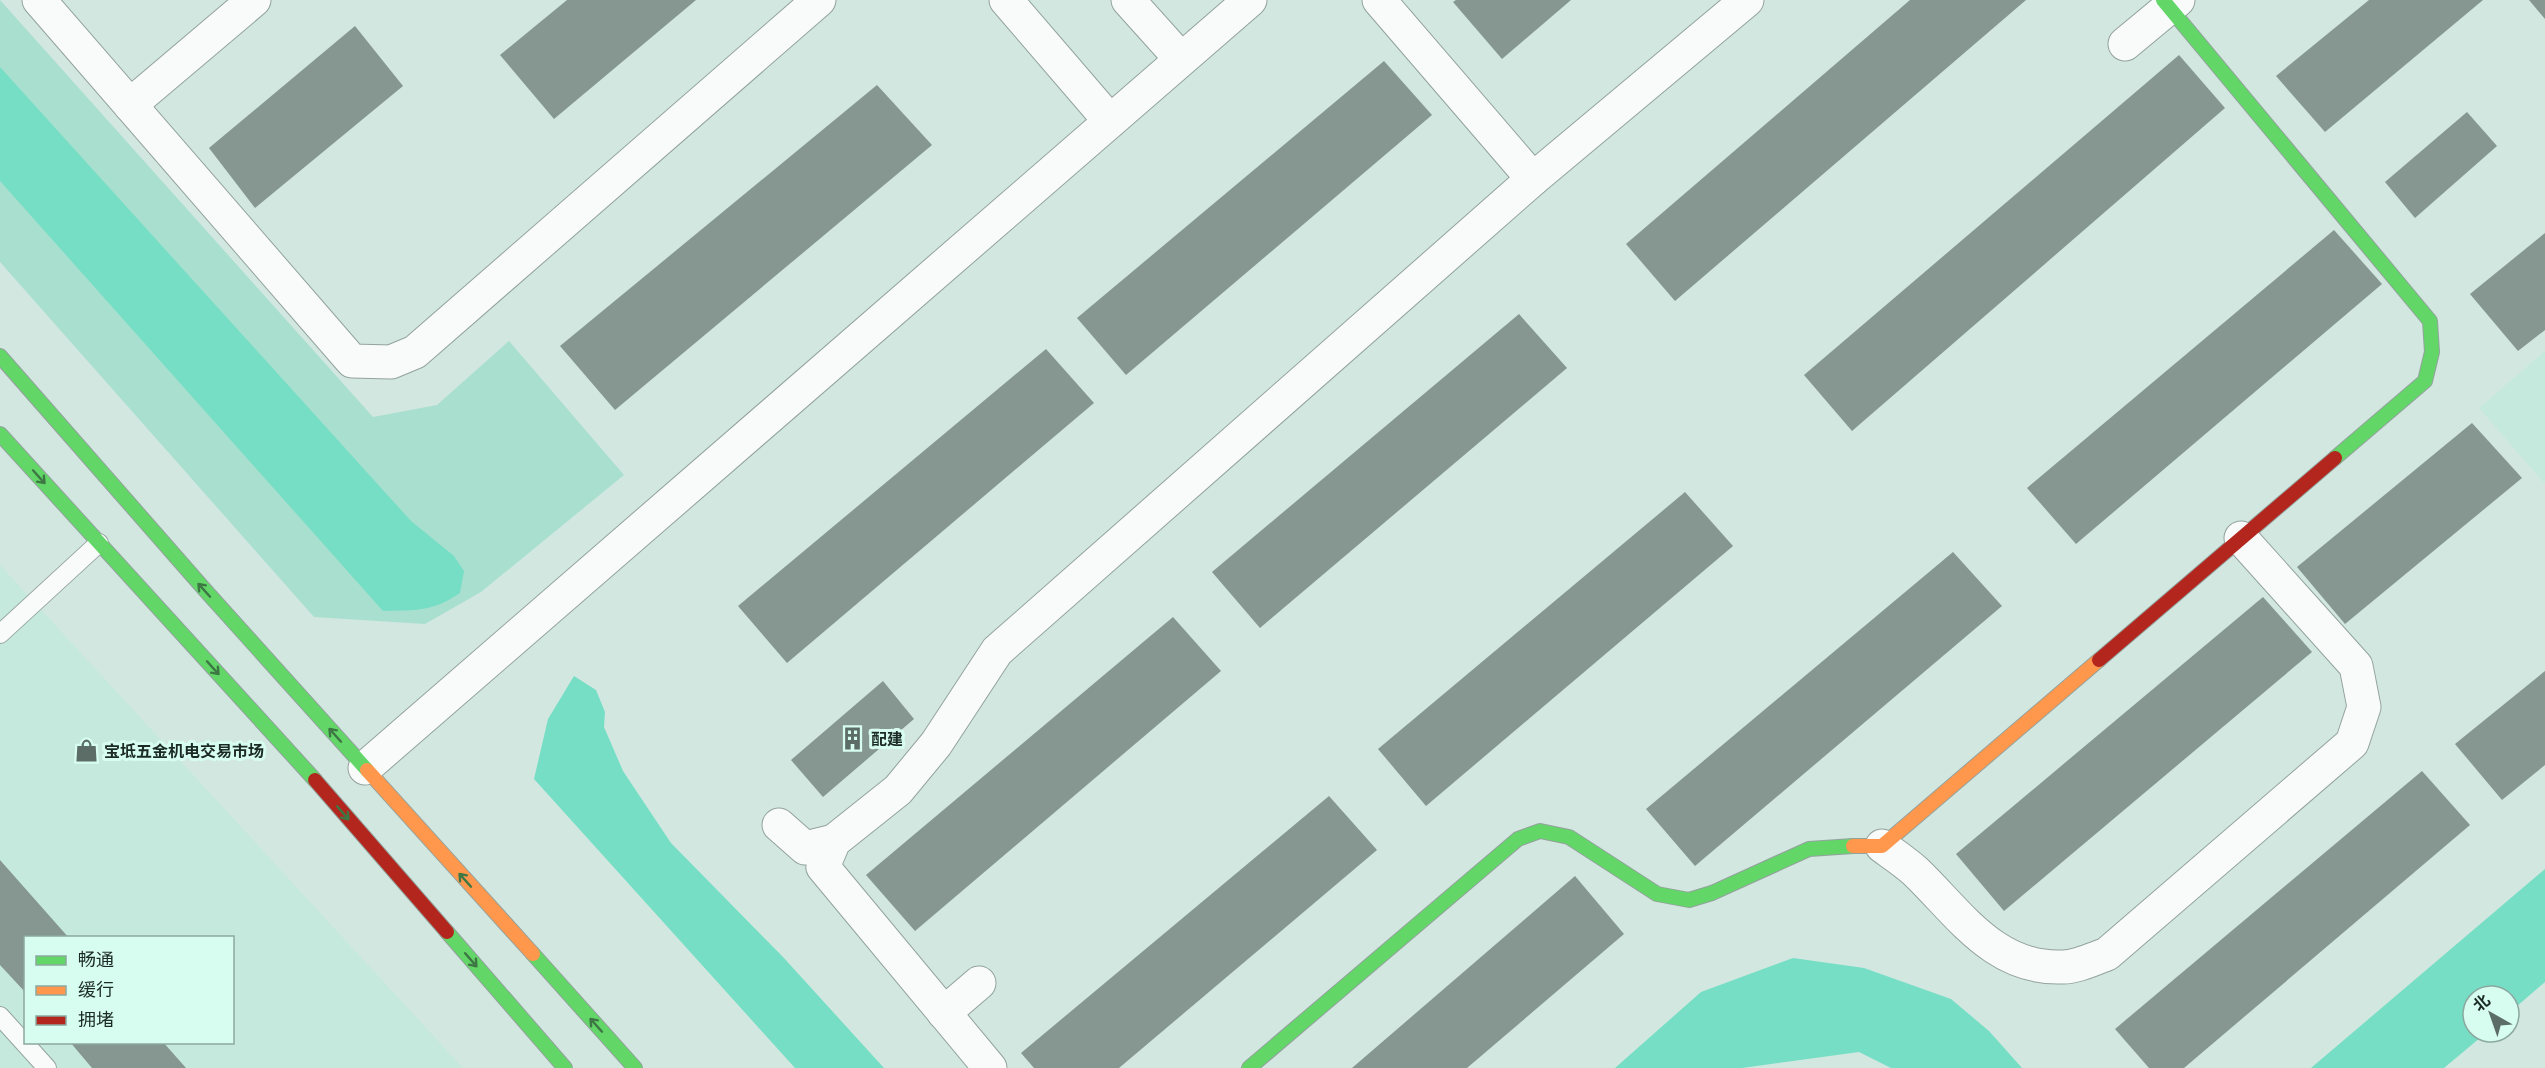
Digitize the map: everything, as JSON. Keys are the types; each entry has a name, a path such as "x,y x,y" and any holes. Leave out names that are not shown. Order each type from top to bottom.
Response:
{"street":[{"path":"39,0 352,361 391,362 415,352 819,0"},
{"path":"130,105 254,0"},
{"path":"1006,0 1110,121"},
{"path":"1128,0 1181,59"},
{"path":"365,768 1250,0"},
{"path":"1378,0 1533,179"},
{"path":"779,825 805,848 834,841 898,790 936,744 997,651 1533,179 1747,0"},
{"path":"1882,846 2425,381 2430,370 2433,344 2430,321 2170,2 2125,44"},
{"path":"0,356 213,599 635,1068"},
{"path":"0,434 297,759 566,1068"},
{"path":"1249,1068 1518,839 1540,831 1569,837 1657,894 1689,900 1712,893 1809,849 1831,846 1882,846 1914,870 1949,909 1995,949 2033,965 2065,968 2107,954 2352,743 2364,707 2356,666 2241,538"},
{"path":"834,841 822,867 990,1068"},
{"path":"944,1012 980,983"}],"lane":[{"path":"0,634 99,543"},
{"path":"0,1016 24,1043"},
{"path":"25,1044 47,1068"}],"shaded area":[{"path":"0,0 373,417 437,405 509,341 624,475 481,592 425,624 314,617 0,262"},
{"path":"0,67 411,521 454,556 464,571 460,593 432,607 383,611 0,181"},
{"path":"2545,351 2545,484 2479,408"},
{"name":"宝坻五金机电交易市场","path":"0,565 463,1068 0,1068"},
{"path":"574,676 596,690 605,712 604,727 623,771 671,843 783,957 884,1068 795,1068 534,779 548,719"},
{"path":"2545,869 2545,982 2521,1003 2521,984 2461,984 2461,1044 2473,1044 2444,1068 2311,1068"},
{"path":"1793,958 1864,968 1951,999 1989,1031 2022,1068 1891,1068 1859,1052 1742,1068 1615,1068 1701,992"}],"building":[{"path":"567,0 696,0 554,119 500,55"},
{"path":"1456,0 1571,0 1502,59 1453,2"},
{"path":"1910,0 2026,0 1675,301 1626,244"},
{"path":"2369,0 2483,0 2325,132 2276,76"},
{"path":"2529,0 2545,0 2545,19"},
{"path":"355,26 403,86 255,208 209,148"},
{"path":"2179,55 2225,108 1852,431 1804,375"},
{"path":"1384,61 1432,115 1126,375 1077,318"},
{"path":"877,85 932,145 615,410 560,346"},
{"path":"2467,112 2497,146 2415,218 2385,182"},
{"path":"2334,230 2382,284 2076,544 2027,488"},
{"path":"2545,233 2545,330 2518,351 2470,294"},
{"path":"1519,314 1567,368 1260,628 1212,572"},
{"path":"1046,349 1094,403 787,663 738,606"},
{"path":"2472,423 2522,478 2345,624 2297,567"},
{"path":"1685,492 1733,546 1426,806 1378,749"},
{"path":"1953,552 2002,606 1695,866 1646,809"},
{"path":"2263,597 2312,652 2004,911 1956,854"},
{"path":"1173,617 1221,671 915,931 866,875"},
{"path":"2545,671 2545,765 2502,800 2455,744"},
{"name":"配建","path":"883,681 914,719 823,797 791,760"},
{"path":"2422,771 2470,825 2184,1068 2149,1068 2115,1029"},
{"path":"1329,796 1377,850 1119,1068 1034,1068 1021,1053"},
{"path":"0,860 67,936 24,936 24,991 0,965"},
{"path":"1575,876 1624,934 1467,1068 1352,1068"},
{"path":"72,1044 165,1044 186,1068 92,1068"}],"traffic: fast":[{"path":"2163,0 2430,321 2432,352 2425,381 2335,458"},
{"path":"0,356 205,590 367,770"},
{"path":"0,434 315,780"},
{"path":"1249,1068 1518,839 1540,831 1569,837 1657,894 1689,900 1712,893 1809,849 1853,846"},
{"path":"447,932 565,1068"},
{"path":"533,954 635,1068"}],"traffic: slow":[{"path":"1853,846 1882,846 2099,660"},
{"path":"367,770 533,954"}],"traffic: jam":[{"path":"2099,660 2335,458"},
{"path":"315,780 447,932"}],"place":[{"name":"配建","path":"853,739"},
{"name":"宝坻五金机电交易市场","path":"86,751"}]}
